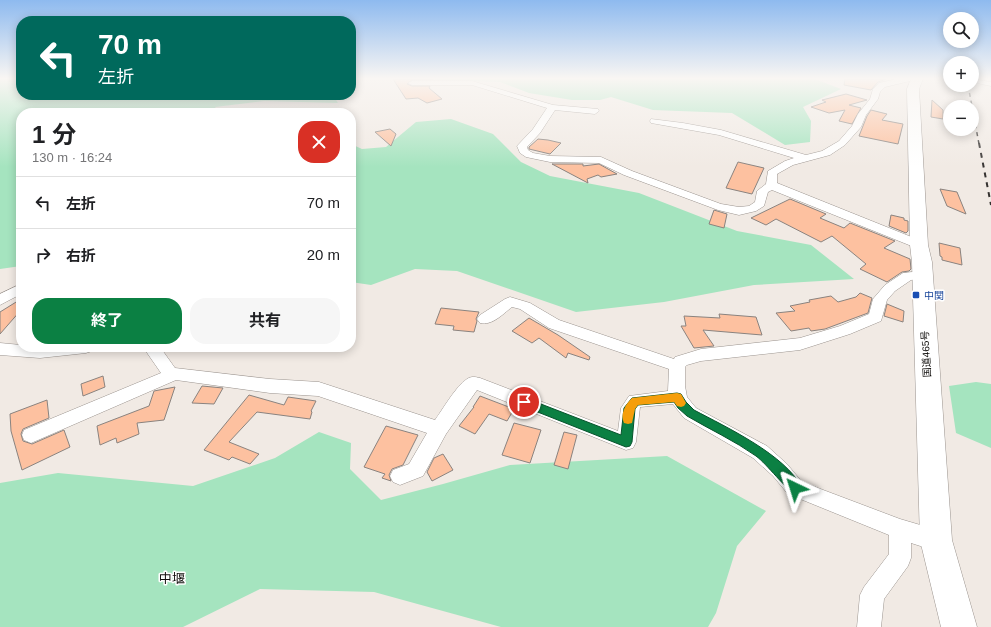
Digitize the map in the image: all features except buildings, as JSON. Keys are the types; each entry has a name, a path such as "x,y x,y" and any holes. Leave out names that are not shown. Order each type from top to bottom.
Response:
{"highway":[{"name":"国道465号","path":"914,108 919,245 922,262 936,540 959,627"}],"street":[{"path":"551,108 537,131 522,146 523,151 530,155 550,159 601,160 628,173 718,207 739,211 752,209 760,204 763,191 771,185 772,174 789,163 826,152 842,143 856,127 866,108"},
{"path":"566,108 595,111"},
{"path":"654,121 694,127 730,135 763,147 805,158"},
{"path":"771,185 788,194 884,229 919,245"},
{"path":"922,275 908,276 890,288 880,299 876,317 845,330 800,344 694,357 681,361 677,366 677,397 690,413 760,452 780,470 795,488 900,529 936,540"},
{"path":"0,300 16,291"},
{"path":"485,319 510,302 525,306 554,324 677,366"},
{"path":"0,349 16,350"},
{"path":"155,352 170,373 199,378 270,386 319,389 439,428"},
{"path":"31,435 174,374"},
{"path":"400,476 416,470 439,428 468,388 474,384 480,384 626,442 630,408 635,401 677,397"},
{"path":"869,627 872,594 900,558 900,529"}],"green space":[{"path":"0,108 16,108 16,267 0,269"},
{"path":"647,108 804,108 811,121 810,142 785,145 732,113 653,110"},
{"path":"451,119 493,134 521,162 550,176 639,193 737,231 811,245 854,279 754,285 664,302 576,312 457,271 415,269 371,285 356,283 356,146 362,149 386,147 416,122"},
{"path":"976,382 991,384 991,448 956,433 949,386"},
{"path":"319,432 351,443 350,469 381,500 510,465 667,456 766,511 737,546 716,613 708,627 501,627 374,592 260,589 183,627 0,627 0,483 58,473 193,486 275,458"}],"railway":[{"path":"972,108 979,144"},
{"path":"979,143 991,205"}],"slow traffic":[{"path":"628,420 630,408 635,401 677,397 681,403"}],"place":[{"name":"中関","path":"916,295"}],"district":[{"name":"中堰","path":"172,578"}],"route":[{"path":"524,402 626,442 630,408 635,401 677,397 690,413 760,452 780,470 795,488"}]}
